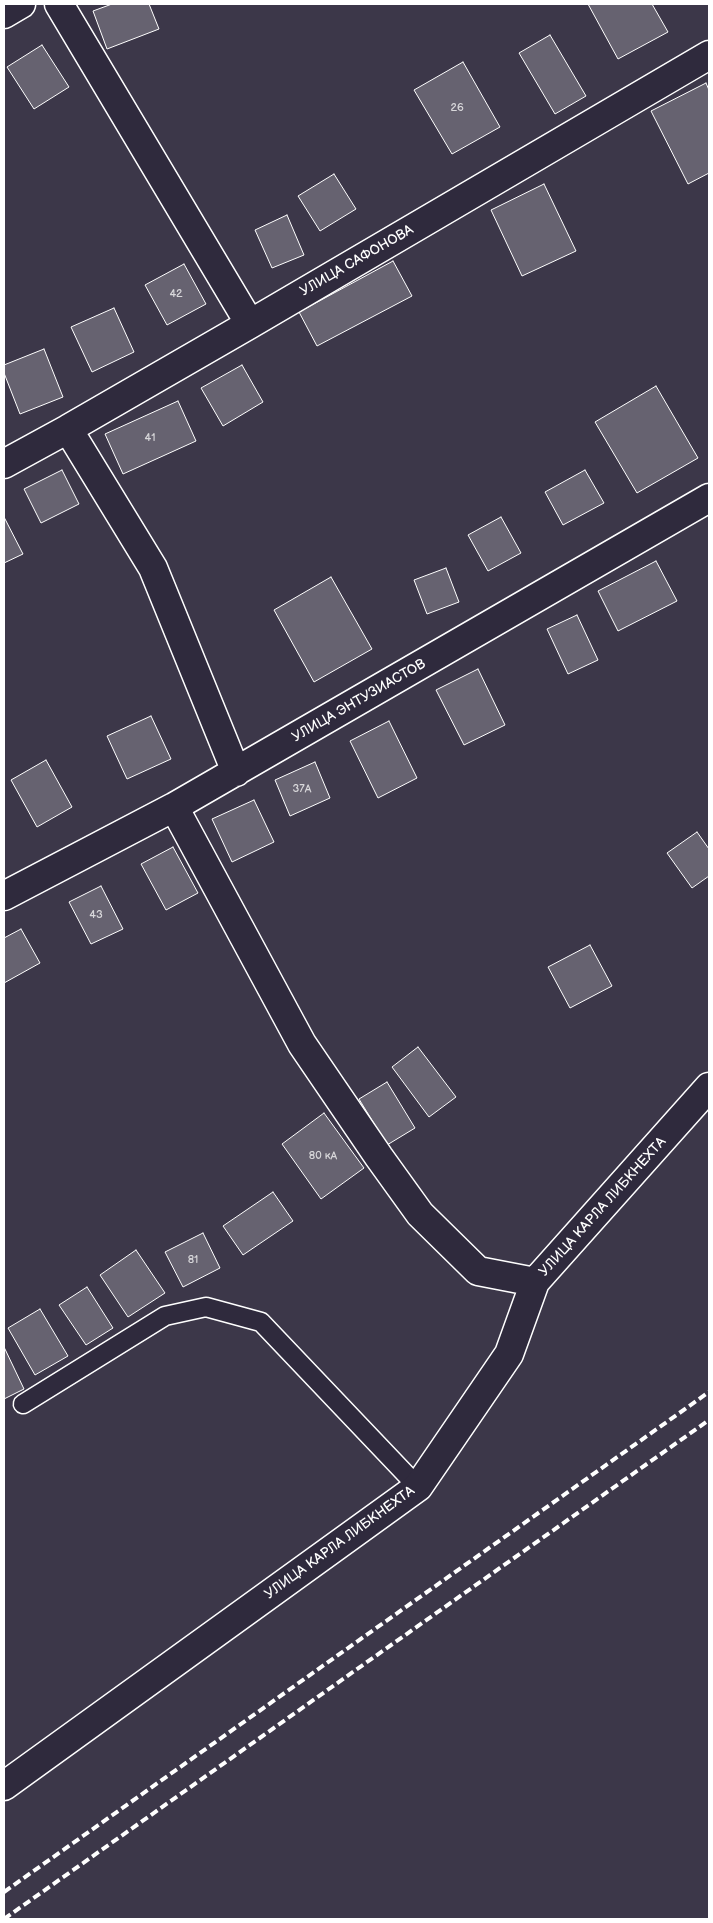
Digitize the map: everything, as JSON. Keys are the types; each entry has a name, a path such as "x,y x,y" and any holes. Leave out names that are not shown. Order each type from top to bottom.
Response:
{"street":[{"path":"4,14 21,4"},
{"path":"59,4 250,324"},
{"name":"УЛИЦА САФОНОВА","path":"4,464 250,324 709,55"},
{"path":"68,429 153,568 236,772"},
{"name":"УЛИЦА ЭНТУЗИАСТОВ","path":"4,896 174,807 236,772 709,498"},
{"path":"174,807 302,1044 420,1214 478,1271 535,1282"},
{"name":"УЛИЦА КАРЛА ЛИБКНЕХТА","path":"4,1786 418,1487 509,1354 535,1282 709,1088"}],"lane":[{"path":"22,1404 165,1316 206,1307 261,1322 418,1487"}],"building":[{"path":"112,4 149,4 159,29 107,49 93,11"},
{"path":"588,4 652,4 668,32 618,59"},
{"path":"550,35 586,96 555,114 519,53"},
{"path":"42,45 69,87 34,109 7,67"},
{"path":"463,62 500,127 452,154 414,90"},
{"path":"706,83 709,90 709,173 688,184 651,111"},
{"path":"334,174 356,209 320,231 298,196"},
{"path":"544,184 576,251 522,276 491,210"},
{"path":"287,215 304,255 272,268 255,230"},
{"path":"393,261 412,296 317,346 299,312"},
{"path":"184,264 206,304 167,325 145,285"},
{"path":"114,308 134,352 92,372 71,327"},
{"path":"44,349 63,397 20,414 4,373 4,365"},
{"path":"242,365 263,402 223,426 201,388"},
{"path":"656,386 698,458 637,493 595,422"},
{"path":"178,401 196,441 123,474 105,434"},
{"path":"62,470 79,504 41,523 24,489"},
{"path":"585,470 604,503 563,525 545,492"},
{"path":"4,517 23,554 4,563"},
{"path":"501,517 521,553 488,571 468,535"},
{"path":"656,561 677,601 618,631 598,591"},
{"path":"446,568 459,602 427,614 414,580"},
{"path":"331,577 372,649 314,682 274,610"},
{"path":"577,615 598,660 568,674 547,629"},
{"path":"478,669 505,725 464,745 436,690"},
{"path":"151,716 171,759 127,779 107,736"},
{"path":"389,721 417,778 378,798 350,741"},
{"path":"46,760 72,807 37,827 11,780"},
{"path":"315,762 330,798 290,816 275,780"},
{"path":"254,800 274,842 232,862 212,819"},
{"path":"697,832 709,849 709,876 692,888 667,853"},
{"path":"173,847 198,893 166,910 141,864"},
{"path":"101,886 123,929 91,944 69,902"},
{"path":"21,929 40,963 4,983 4,938"},
{"path":"590,945 612,986 570,1008 548,967"},
{"path":"418,1047 456,1097 429,1117 392,1067"},
{"path":"387,1082 415,1128 387,1145 359,1099"},
{"path":"324,1113 364,1168 321,1199 282,1144"},
{"path":"273,1192 293,1221 243,1255 223,1226"},
{"path":"203,1233 220,1268 183,1287 165,1252"},
{"path":"136,1250 165,1293 128,1317 100,1275"},
{"path":"87,1287 113,1328 86,1345 59,1305"},
{"path":"40,1309 68,1356 35,1375 8,1328"},
{"path":"4,1347 24,1389 4,1399"}],"railway":[{"path":"4,1892 709,1392"},
{"path":"4,1919 709,1420"}]}
